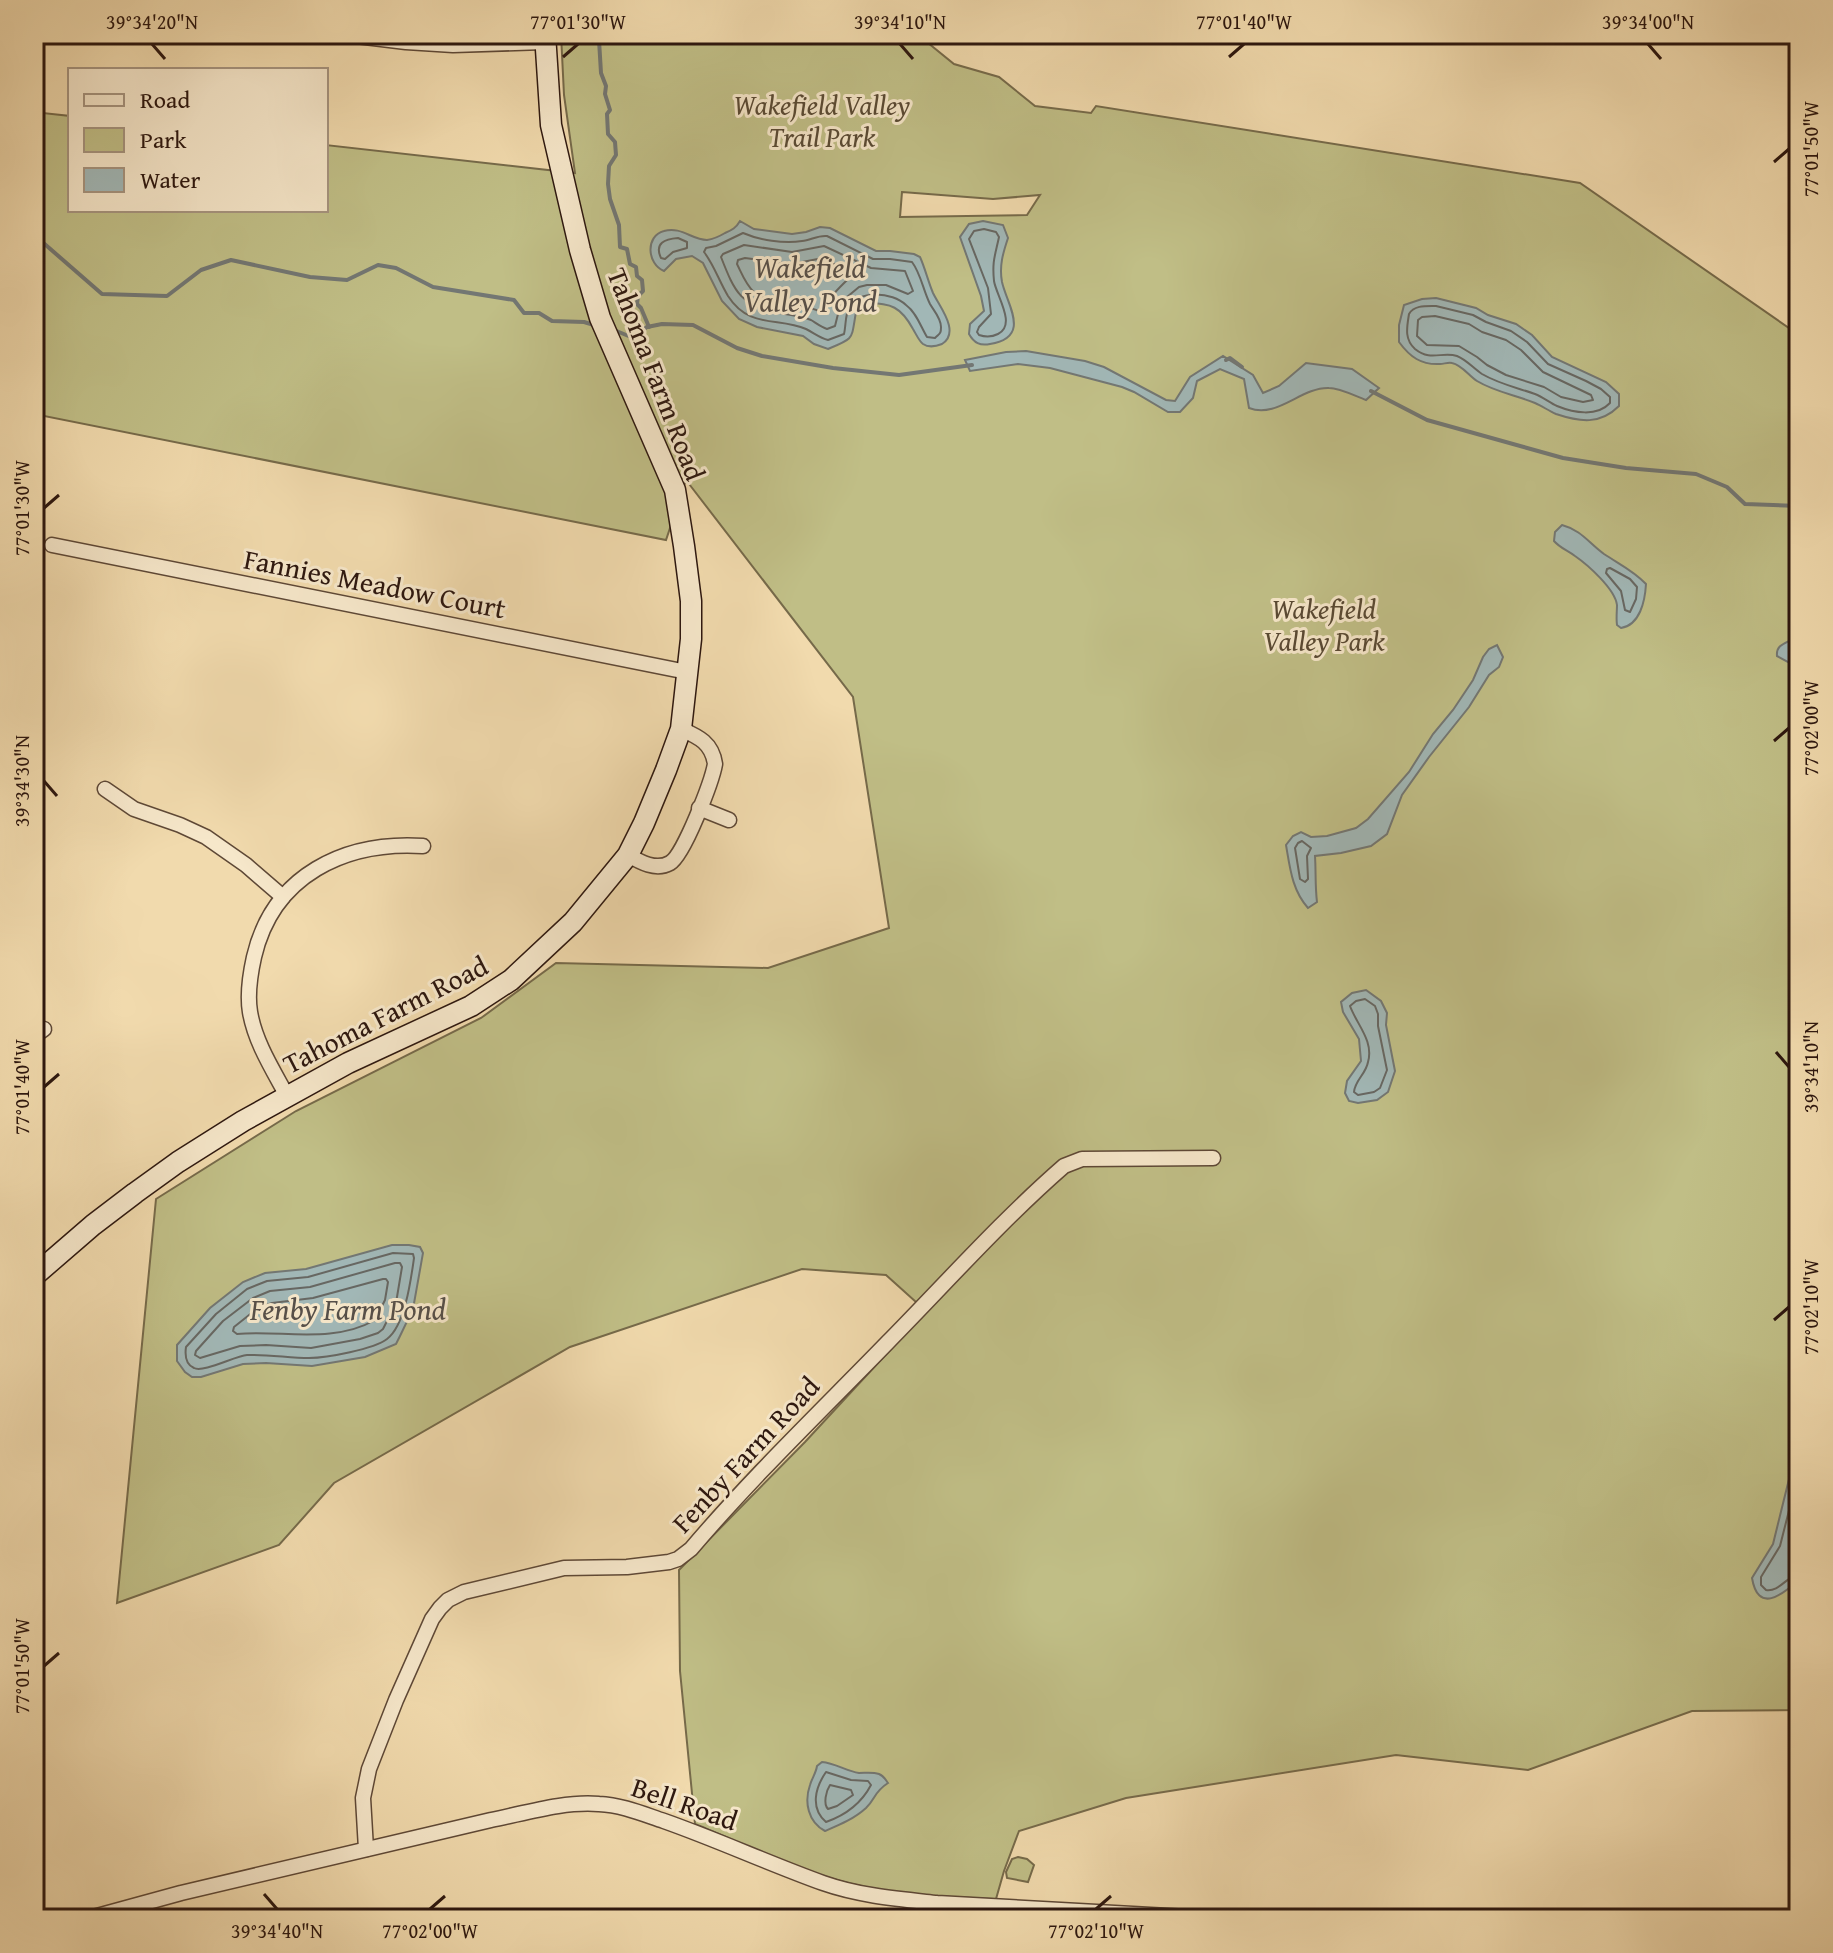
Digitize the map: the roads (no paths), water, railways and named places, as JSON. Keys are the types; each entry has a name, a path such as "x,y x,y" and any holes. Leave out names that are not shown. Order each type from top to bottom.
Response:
{"street":[{"path":"340,34 453,45 545,38"},
{"name":"Tahoma Farm Road","path":"34,1276 93,1225 167,1170 243,1121 348,1063 471,1006 511,980 573,922 628,855 661,784 681,729 691,639 691,601 684,546 675,490 604,328 580,250 551,125 545,38"},
{"name":"Fannies Meadow Court","path":"52,545 687,672"},
{"path":"628,855 641,863 657,866 670,863 682,849 714,771 714,755 699,737 681,729"},
{"path":"105,789 134,809 206,837 246,865 283,897"},
{"path":"699,808 729,820"},
{"path":"287,1096 253,1026 249,1009 252,964 260,935 283,897 310,872 356,851 397,844 423,846"},
{"name":"Fenby Farm Road","path":"366,1849 363,1798 369,1769 432,1619 448,1600 464,1592 564,1568 627,1567 678,1559 969,1258 1064,1166 1082,1159 1213,1158"},
{"name":"Bell Road","path":"86,1919 366,1849 540,1810 581,1804 623,1807 688,1829 825,1884 891,1898 1110,1915 1223,1919"}],"water":[{"name":"Wakefield Valley Pond","path":"740,221 754,229 792,234 820,227 830,228 876,251 920,257 933,293 947,319 947,339 942,344 925,345 900,311 889,305 867,303 856,312 850,337 828,349 803,336 757,327 739,319 722,301 703,263 692,256 676,259 664,271 654,262 651,244 664,231 676,230 707,240 732,230"},
{"path":"983,221 1003,225 1008,238 1001,276 1014,319 1010,335 986,345 973,340 969,334 970,324 984,311 960,237 969,224"},
{"path":"1436,298 1476,308 1516,324 1532,335 1552,357 1606,382 1619,394 1619,406 1597,419 1573,419 1484,385 1456,364 1433,364 1416,359 1399,342 1404,305"},
{"path":"1026,351 1104,367 1166,400 1175,401 1190,377 1223,356 1253,375 1263,393 1279,386 1306,363 1352,369 1379,388 1366,400 1338,389 1319,389 1279,406 1259,410 1249,408 1244,379 1220,369 1197,381 1193,398 1180,412 1168,412 1122,387 1050,368 1018,364 970,371 965,360"},
{"path":"1562,525 1580,533 1646,584 1640,611 1633,622 1621,628 1617,625 1617,605 1606,585 1587,565 1554,541 1555,532"},
{"path":"1791,640 1799,640 1799,668 1777,656 1779,648"},
{"path":"1497,645 1503,657 1499,667 1489,675 1469,707 1402,795 1387,834 1371,846 1315,856 1317,902 1308,908 1295,886 1286,845 1301,832 1311,837 1327,836 1356,828 1368,819 1409,772 1473,680 1483,657"},
{"path":"1366,990 1381,1001 1387,1013 1386,1025 1395,1071 1388,1092 1377,1100 1358,1103 1349,1101 1345,1093 1347,1081 1361,1061 1359,1039 1343,1012 1341,1002 1352,993"},
{"name":"Fenby Farm Pond","path":"392,1245 420,1247 423,1253 413,1309 396,1344 365,1357 312,1366 243,1364 201,1377 192,1377 177,1361 177,1345 210,1308 243,1282 265,1273 306,1269"},
{"path":"1799,1449 1799,1580 1778,1595 1765,1598 1759,1596 1752,1578 1773,1544"},
{"path":"822,1762 854,1772 879,1774 888,1783 861,1812 825,1831 811,1817 808,1805 808,1791 817,1766"}],"waterway":[{"path":"600,34 601,73 610,110 607,114 608,134 615,142 616,155 609,166 610,199 619,225 620,247 627,249 630,264 636,267 637,276 642,280 643,291 638,296 637,304 649,327"},
{"path":"34,217 40,240 102,294 167,296 201,270 231,260 310,277 347,280 378,265 396,268 433,287 514,300 524,313 539,313 552,321 594,325"},
{"path":"614,330 631,337 647,327 662,324 693,325 737,348 762,356 899,375 972,365"},
{"path":"1226,360 1230,358 1242,367"},
{"path":"1371,391 1427,420 1563,458 1626,468 1696,474 1727,487 1745,504 1799,506"}],"park label":[{"name":"Wakefield Valley Trail Park","path":"822,120"},
{"name":"Wakefield Valley Park","path":"1324,624"}]}
